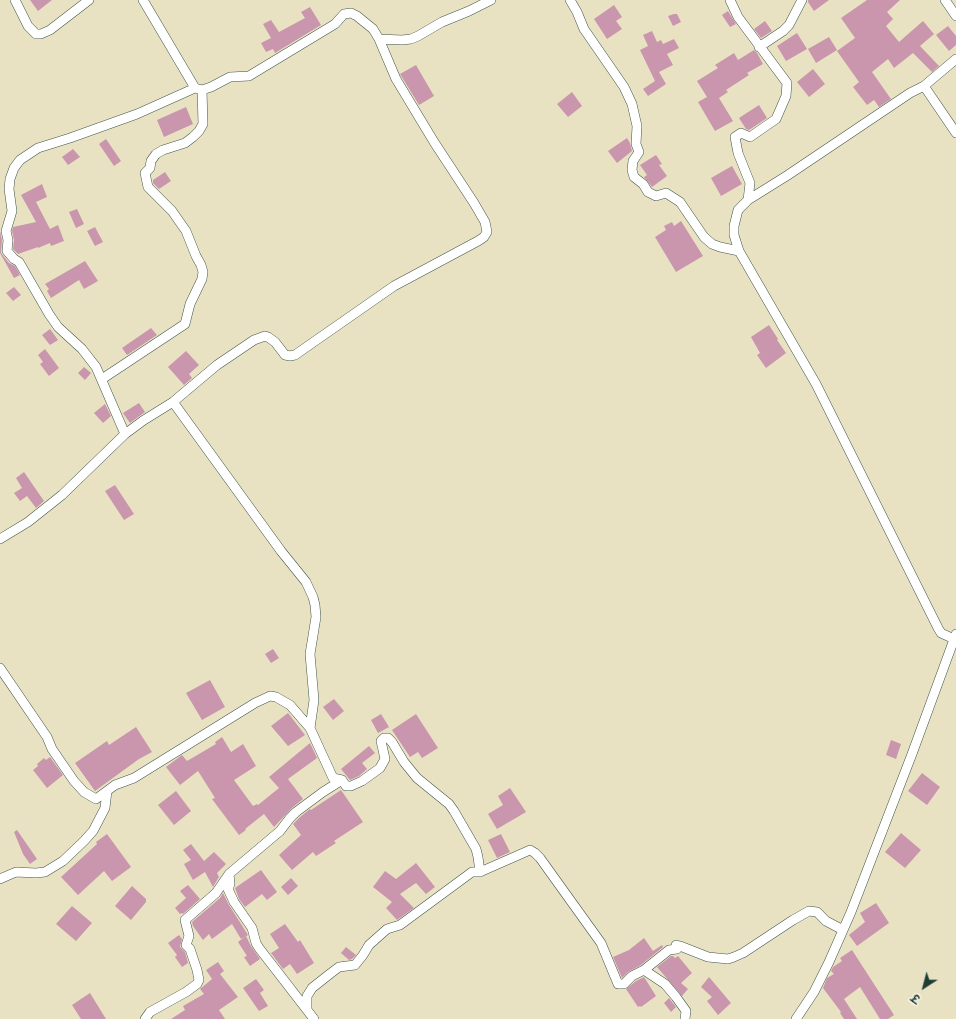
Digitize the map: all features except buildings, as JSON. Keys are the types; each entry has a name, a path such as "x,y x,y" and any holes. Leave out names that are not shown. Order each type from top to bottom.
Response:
{"street":[{"path":"15,0 28,26 36,34 41,34 50,30 89,0"},
{"path":"102,379 184,324 190,304 202,279 203,272 186,231 172,211 148,187 145,173 150,168 151,160 156,154 163,150 185,143 199,132 203,124 199,89 143,0"},
{"path":"379,39 411,39 442,22 491,0"},
{"path":"570,0 584,29 624,87 632,104 637,126 636,144 640,152 633,161 632,170 634,177 643,184 648,192 656,196 666,193 680,202 704,237 712,244 739,251"},
{"path":"730,0 738,17 759,47 785,79 787,89 783,104 776,119 750,137 741,133 735,137 738,153 750,184 748,200"},
{"path":"759,47 783,31 789,25 802,0"},
{"path":"945,0 956,16"},
{"path":"0,539 28,522 62,495 125,434 173,402 217,365 259,337 265,336 276,342 285,355 295,355 394,286 484,237 487,232 486,222 434,142 396,79 379,39 373,29 358,16 351,13 344,14 335,24 249,76 230,77 211,87 199,89 137,114 38,148 20,160 14,168 10,179 9,189 12,211 6,232 8,240 7,251 19,262 58,327 78,345 91,360 102,379 125,434"},
{"path":"796,1019 814,992 838,927 912,754 954,637 941,633 938,628 816,384 739,251 734,234 734,226 738,210 748,200 910,93 924,86 956,59"},
{"path":"924,86 956,132"},
{"path":"173,402 281,551 306,582 313,597 316,605 316,617 310,654 314,700 310,728"},
{"path":"0,668 47,737 52,748 74,781 84,792 96,798 124,781 134,778 255,703 270,696 280,699 290,705 310,728 333,778 342,780 346,786 351,786 362,781 380,768 385,759 381,740 388,738 417,778 449,804 454,811 476,849 480,872"},
{"path":"145,1019 150,1012 186,992 197,984 199,980 190,949 186,945 189,936 185,920 216,893 229,874 280,831 296,812 342,780"},
{"path":"0,879 16,872 45,872 63,861 84,841 95,827 105,808 107,791"},
{"path":"307,1010 307,996 312,988 339,967 355,965 363,955 368,945 387,929 400,925 472,872 480,872 530,850 540,858 601,943 618,984 624,984 632,976 644,970 669,950 676,949 676,946 680,946 708,957 728,959 734,958 809,911 816,912 838,927"},
{"path":"229,874 230,884 228,889 234,902 252,928 256,943 314,1019"},
{"path":"644,970 665,984 676,996 686,1011 685,1019"}]}
